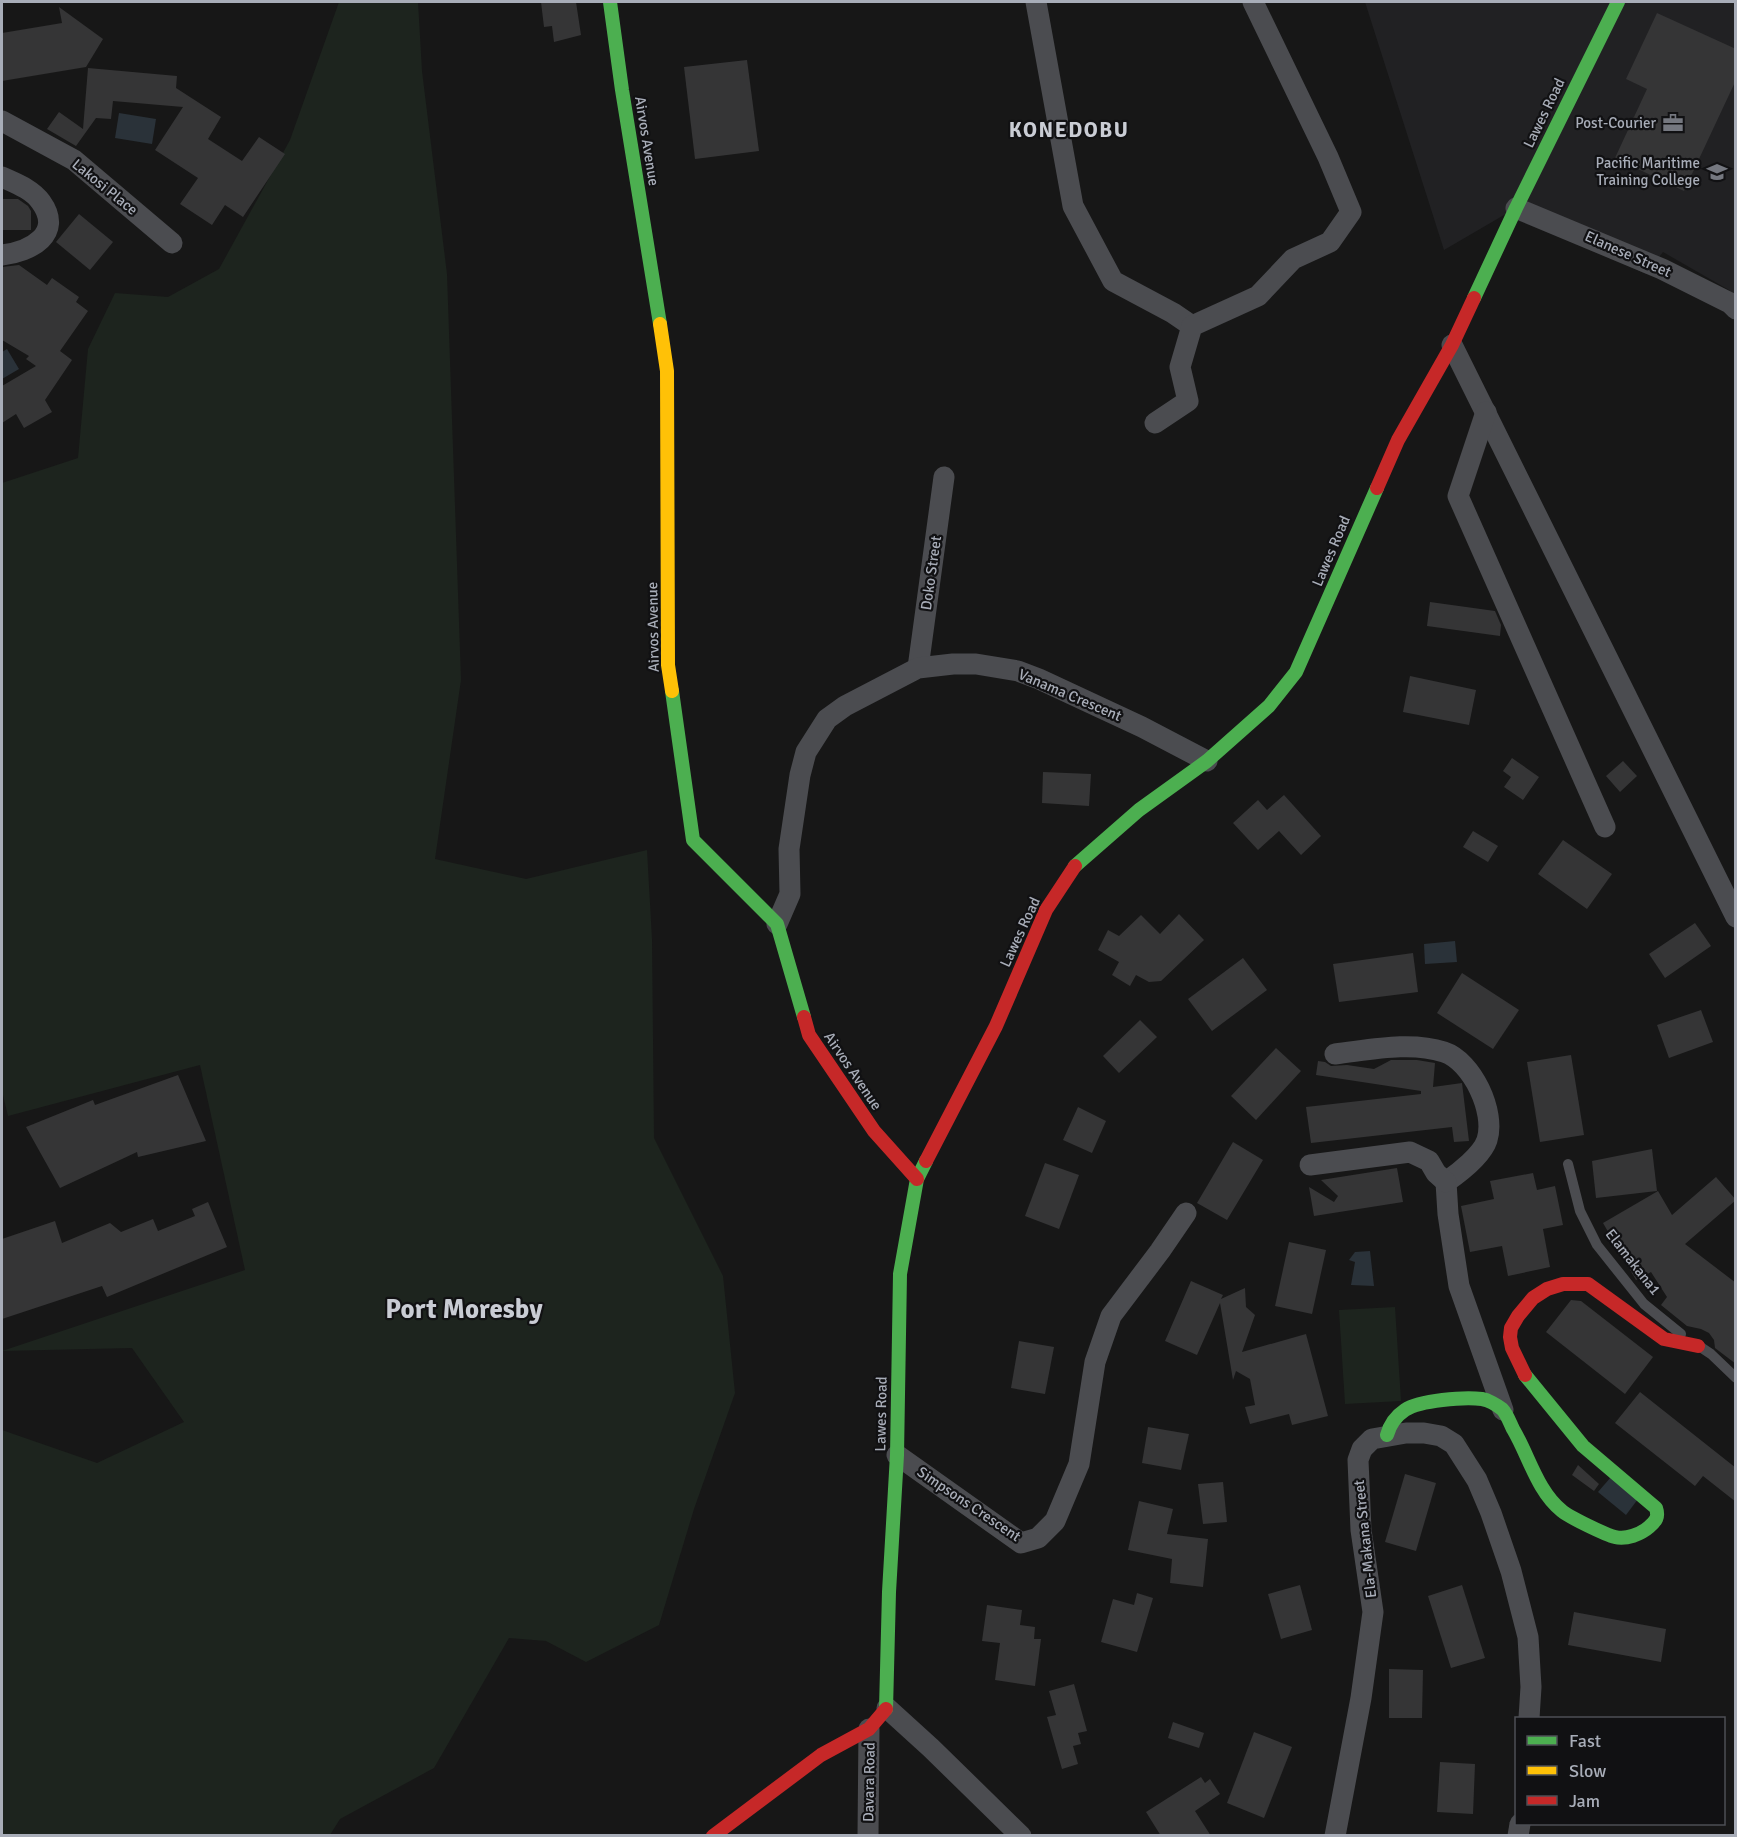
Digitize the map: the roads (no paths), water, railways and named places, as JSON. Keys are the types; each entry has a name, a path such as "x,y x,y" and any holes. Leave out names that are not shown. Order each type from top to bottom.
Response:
{"main road":[{"name":"Airvos Avenue","path":"610,2 667,371 668,665 693,840 777,924 809,1035 873,1131 917,1179"},
{"name":"Lawes Road","path":"887,1708 897,1455 900,1274 917,1179 996,1026 1046,910 1077,863 1138,810 1207,761 1269,706 1296,672 1398,440 1452,345 1516,208 1618,2"},
{"path":"1387,1435 1395,1419 1413,1406 1446,1399 1482,1398 1503,1410 1538,1479 1558,1509 1564,1514 1617,1538 1641,1534 1655,1522 1658,1514 1656,1508 1582,1445 1522,1374 1510,1335 1518,1316 1531,1300 1551,1286 1573,1282 1588,1284 1664,1339 1698,1346"},
{"path":"713,1836 821,1755 869,1729 887,1708"}],"street":[{"path":"1036,2 1072,206 1113,281 1173,313 1192,326"},
{"path":"1155,423 1188,400 1180,367 1192,326 1258,296 1293,260 1330,242 1351,212 1328,157 1253,2"},
{"name":"Lakosi Place","path":"2,121 74,160 172,243"},
{"path":"2,177 28,190 41,201 50,219 44,237 26,249 2,255"},
{"name":"Elanese Street","path":"1516,208 1662,268 1734,302"},
{"path":"1452,345 1736,917"},
{"path":"1486,412 1458,496 1605,827"},
{"name":"Doko Street","path":"918,668 944,477"},
{"name":"Vanama Crescent","path":"777,924 790,894 789,849 800,775 806,752 827,719 845,706 918,668 976,664 1018,671 1142,727 1207,761"},
{"path":"1335,1054 1386,1048 1422,1047 1446,1052 1462,1064 1478,1083 1487,1106 1490,1122 1487,1141 1468,1166 1446,1182"},
{"path":"1310,1165 1410,1152 1428,1161 1446,1182 1448,1214 1460,1286 1503,1410"},
{"name":"Simpsons Crescent","path":"897,1455 1021,1543 1038,1538 1055,1521 1079,1464 1095,1362 1111,1316 1161,1251 1186,1213"},
{"name":"Ela-Makana Street","path":"1335,1836 1361,1698 1372,1612 1361,1530 1358,1460 1362,1449 1372,1439 1387,1435 1424,1433 1442,1436 1454,1444 1477,1480 1511,1571 1528,1637 1531,1687 1529,1717"},
{"path":"887,1708 932,1748 1020,1836"},
{"name":"Davara Road","path":"868,1836 869,1729"}],"lane":[{"name":"Elamakana1","path":"1568,1164 1580,1211 1597,1245 1644,1304 1711,1354 1736,1378"}],"place":[{"name":"Post-Courier","path":"1673,123"},
{"name":"Pacific Maritime Training College","path":"1717,172"}],"district":[{"name":"KONEDOBU","path":"1069,130"},
{"name":"Port Moresby","path":"464,1309"}]}
